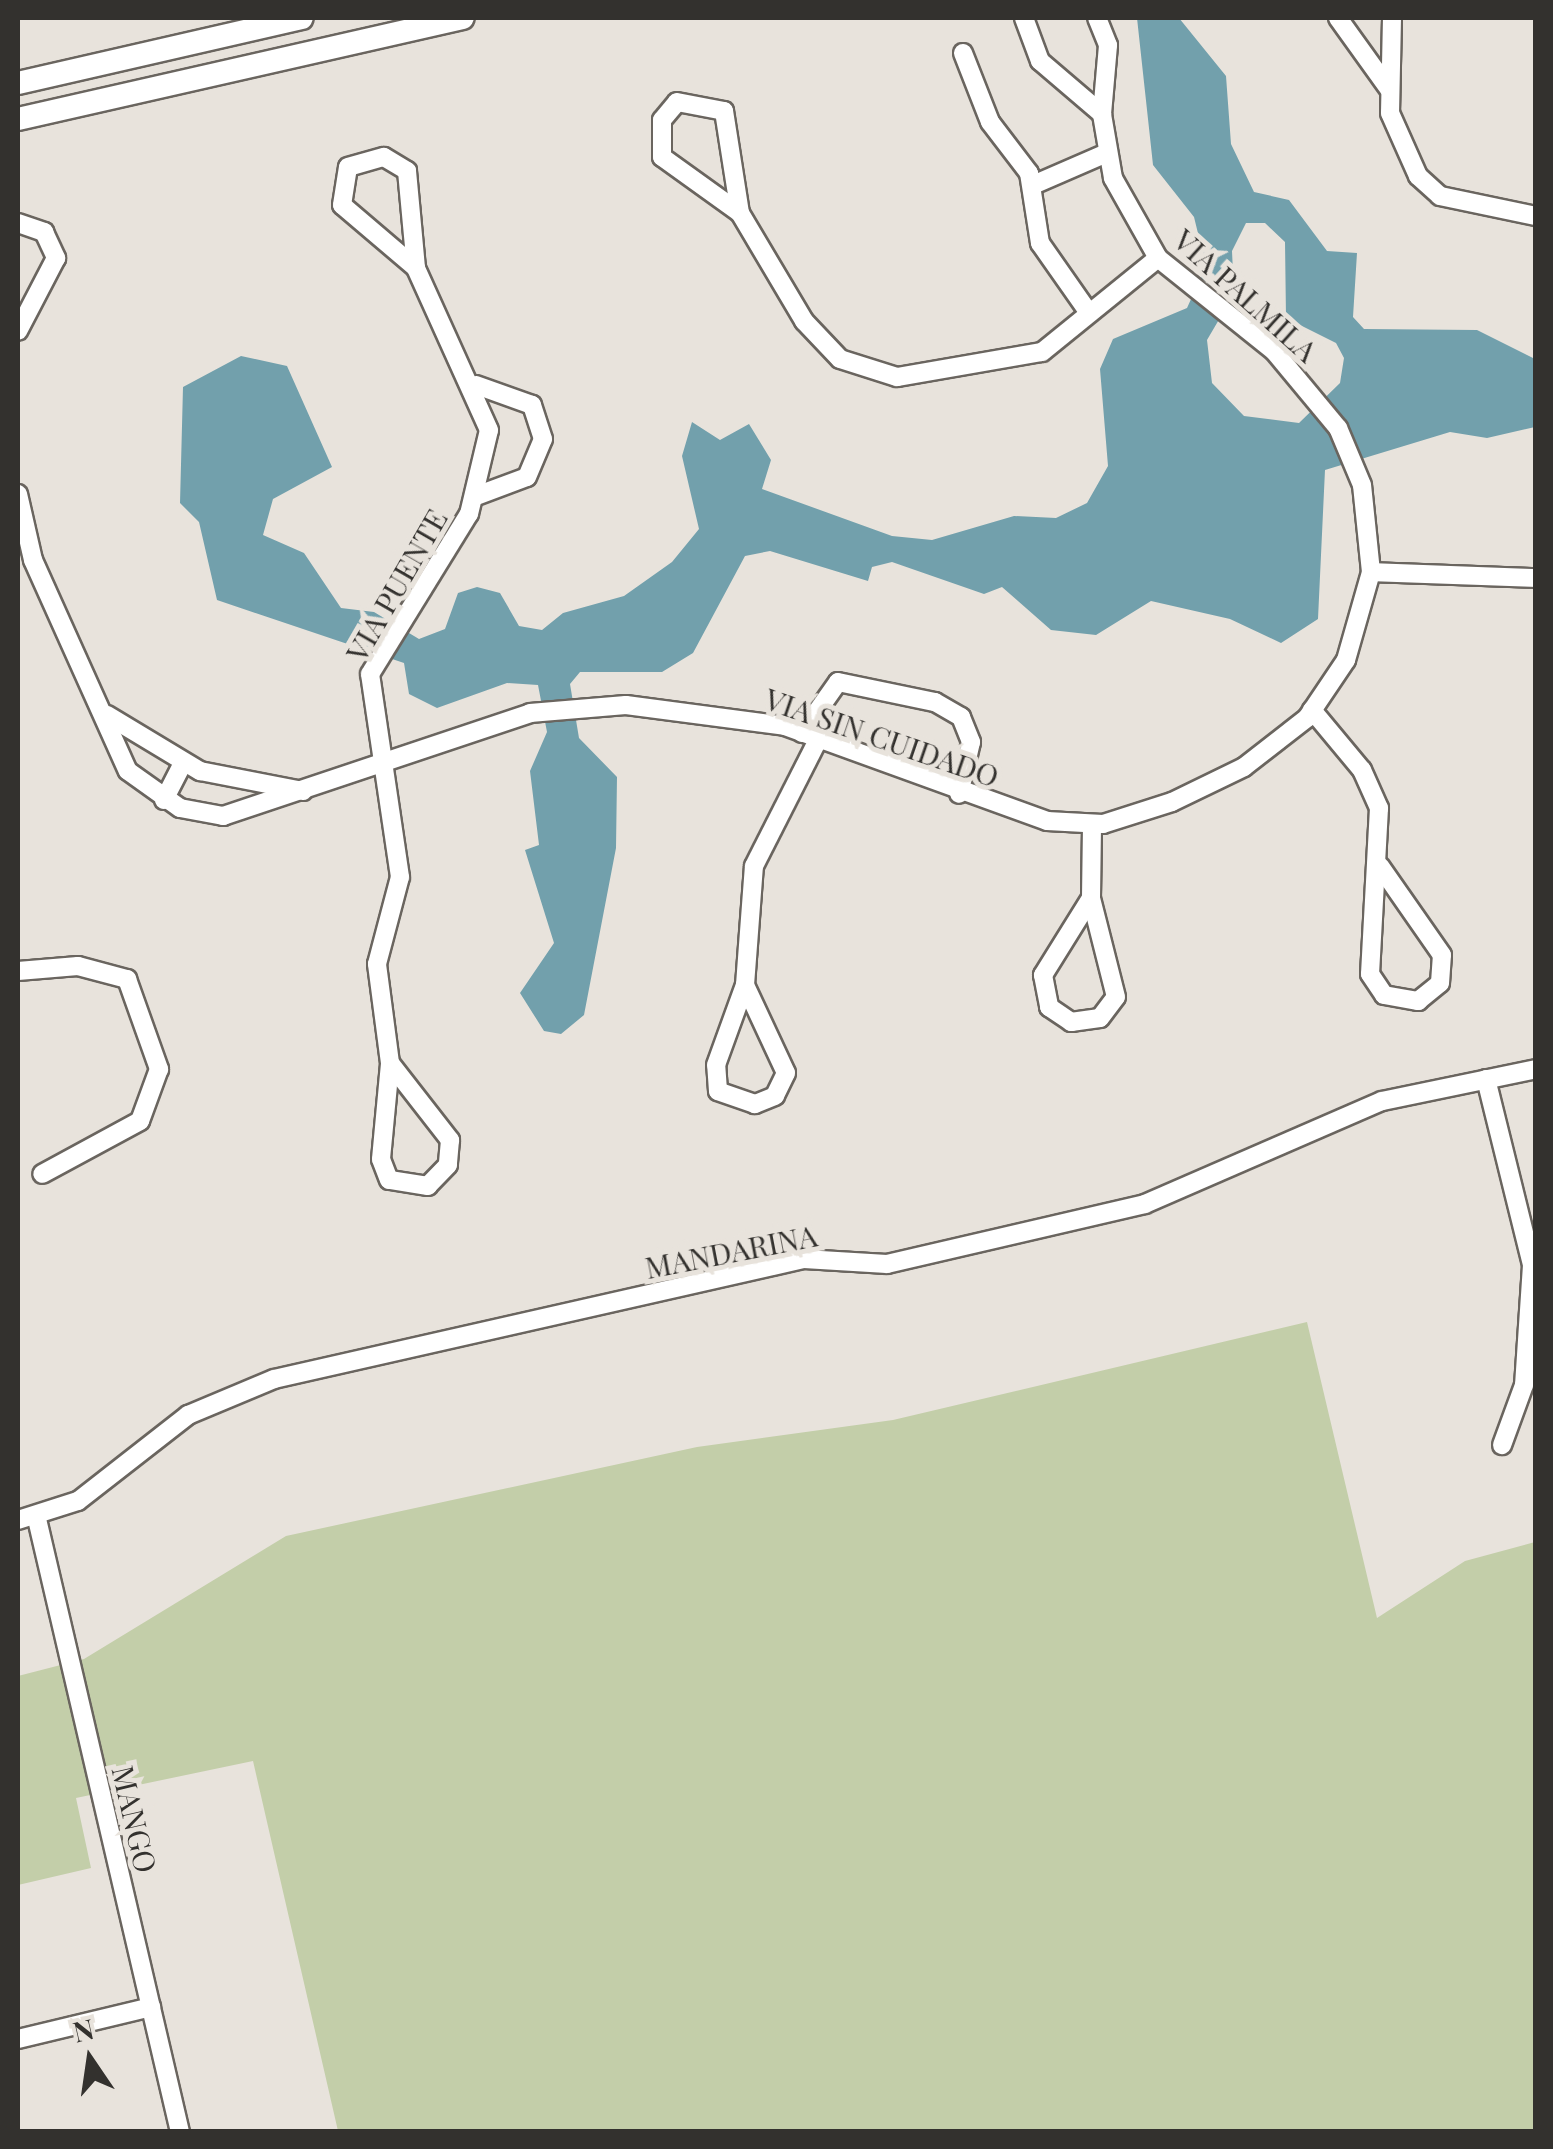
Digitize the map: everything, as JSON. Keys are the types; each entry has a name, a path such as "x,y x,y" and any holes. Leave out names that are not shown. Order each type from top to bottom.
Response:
{"main road":[{"path":"18,83 302,18"},
{"path":"171,84 410,18"},
{"path":"18,120 463,18"}],"street":[{"path":"1024,18 1040,61 1102,114"},
{"name":"VIA PALMILA","path":"1092,825 1244,767 1312,710 1346,660 1370,572 1362,485 1313,394 1231,316 1158,258 1107,153 1102,114 1108,44 1098,18"},
{"path":"1338,18 1389,89"},
{"path":"1392,18 1389,89 1404,151 1440,196 1536,216"},
{"path":"964,53 983,108 1033,185 1040,243 1089,313"},
{"path":"740,213 724,111 677,102 662,120 662,157 740,213 828,346 897,378 1042,352 1158,258"},
{"path":"1033,185 1107,153"},
{"name":"VIA PUENTE","path":"390,1063 450,1140 448,1166 428,1186 400,1185 383,1170 390,1063 377,964 400,877 383,763 370,711 377,660 476,496 489,430 476,385 416,268 406,170 384,157 348,167 339,192 349,218 416,268"},
{"path":"18,223 44,232 56,258 18,330"},
{"path":"476,385 532,405 543,439 527,477 476,496"},
{"name":"VIA SIN CUIDADO","path":"18,494 33,560 128,771 164,800 223,816 540,712 582,706 710,712 810,737 959,794 1092,825"},
{"path":"1370,572 1536,578"},
{"path":"744,985 786,1073 775,1096 755,1104 728,1100 714,1079 744,985 754,866 810,737 819,697 850,679 936,702 961,717 971,742 959,794"},
{"path":"1312,710 1373,795 1380,866 1370,974 1384,996 1418,1001 1440,983 1442,955 1380,866"},
{"path":"102,712 183,763 306,791"},
{"path":"164,800 183,763"},
{"path":"1090,898 1042,975 1049,1006 1071,1022 1100,1018 1116,997 1090,898 1092,825"},
{"path":"18,971 78,966 128,979 159,1069 140,1121 42,1174"},
{"name":"MANDARINA","path":"27,1520 78,1501 188,1415 274,1379 804,1260 887,1264 1145,1204 1382,1100 1534,1070"},
{"path":"1486,1079 1532,1265 1524,1385 1502,1445"},
{"name":"MANGO","path":"27,1520 180,2132"},
{"path":"18,2039 151,2007"}],"green space":[{"path":"1307,1322 1377,1618 1465,1561 1535,1542 1535,2131 338,2131 253,1761 76,1798 91,1868 18,1885 18,1676 84,1659 286,1536 697,1447 893,1420"}],"water":[{"path":"1137,18 1179,18 1226,76 1231,144 1254,192 1289,200 1327,251 1357,253 1353,317 1364,329 1477,330 1535,359 1535,427 1487,438 1450,432 1325,470 1318,619 1281,643 1230,619 1151,601 1096,635 1051,630 1002,587 984,594 892,562 872,567 868,581 770,551 745,556 693,653 662,672 580,672 570,684 579,738 617,777 616,848 584,1015 561,1034 544,1031 520,993 554,943 525,850 539,845 530,771 547,732 538,685 507,683 437,708 409,694 404,663 217,600 199,522 180,503 183,387 241,356 287,366 332,467 273,499 263,535 304,553 341,608 374,612 419,639 445,629 458,593 477,587 500,593 519,626 542,630 563,613 624,596 672,562 699,529 682,456 692,422 720,440 749,424 771,460 762,489 892,536 932,540 1014,516 1056,518 1087,503 1108,466 1100,369 1113,339 1187,308 1206,266 1194,217 1153,165","holes":["1246,223 1265,223 1285,242 1286,318 1336,343 1344,358 1340,383 1299,423 1244,416 1212,383 1207,340 1234,294 1232,251"]}]}
